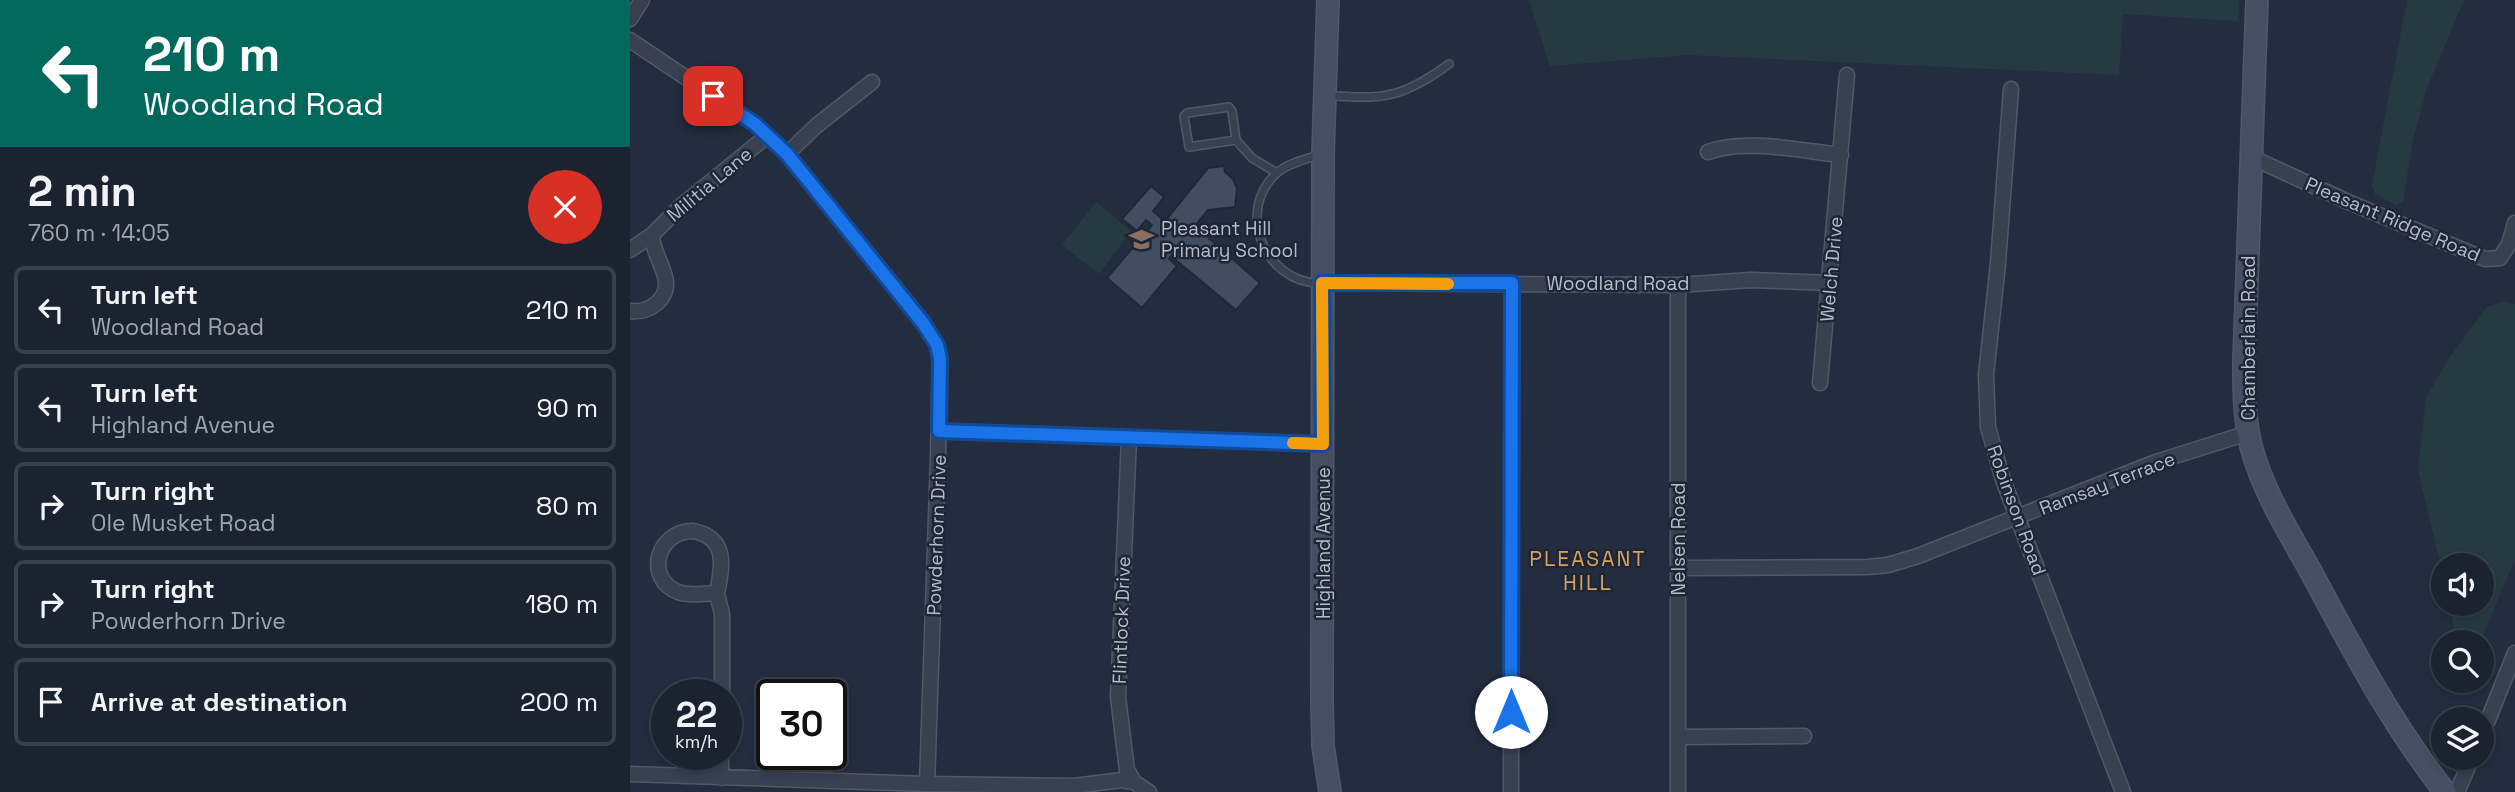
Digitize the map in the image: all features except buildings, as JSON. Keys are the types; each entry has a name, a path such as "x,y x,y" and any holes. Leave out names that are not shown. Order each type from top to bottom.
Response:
{"street":[{"path":"630,19 642,0"},
{"name":"Highland Avenue","path":"1328,0 1323,153 1321,702 1323,746 1330,792"},
{"name":"Chamberlain Road","path":"2257,0 2244,361 2248,433 2272,498 2354,653 2414,753 2445,792"},
{"name":"Powderhorn Drive","path":"630,40 755,124 787,154 909,304 937,345 940,359 939,431 927,784"},
{"name":"Welch Drive","path":"1820,383 1847,75"},
{"path":"787,154 816,126 872,82"},
{"name":"Robinson Road","path":"2011,89 1985,401 1994,453 2123,792"},
{"name":"Militia Lane","path":"630,250 652,235 682,205 767,136"},
{"path":"1707,152 1727,147 1760,147 1841,155"},
{"name":"Pleasant Ridge Road","path":"2251,157 2346,201 2485,259 2500,258 2505,253 2515,223"},
{"name":"Militia Lane","path":"630,311 643,311 653,306 666,288 665,271 654,252 652,235"},
{"name":"Woodland Road","path":"1322,283 1678,285 1751,280 1830,283"},
{"path":"1511,792 1512,283"},
{"name":"Nelsen Road","path":"1678,285 1678,792"},
{"path":"939,431 1323,444"},
{"name":"Ramsay Terrace","path":"1678,568 1876,567 1918,556 2156,462 2248,433"},
{"name":"Flintlock Drive","path":"1129,438 1118,697 1128,770 1134,782"},
{"path":"717,594 684,594 664,581 659,570 659,558 663,547 671,538 681,532 705,534 714,542 722,558 717,594 722,614 722,679"},
{"path":"2494,707 2515,653"},
{"path":"1678,737 1804,736"},
{"path":"721,770 721,778"},
{"path":"2458,792 2467,770"},
{"path":"630,774 1074,786 1122,780 1134,782 1149,792"}],"lane":[{"path":"1324,94 1365,99 1385,97 1426,82 1449,64"},
{"path":"1236,140 1189,147 1184,116 1187,113 1229,107 1232,111 1236,140 1252,158 1276,173"},
{"path":"1322,283 1303,282 1287,273 1260,239 1256,224 1258,203 1276,173 1323,153"}],"green space":[{"path":"1529,0 2239,0 2238,21 2123,14 2119,75 1687,55 1550,66"},
{"path":"2407,0 2464,0 2427,88 2412,144 2403,202 2396,205 2375,194 2372,185"},
{"path":"1096,202 1131,231 1099,274 1062,245"},
{"path":"2503,301 2515,304 2515,559 2494,609 2494,553 2438,553 2418,470 2426,398 2449,358 2487,307"},
{"path":"2452,616 2491,616 2485,630 2455,630"}],"slow traffic":[{"path":"1293,443 1323,444 1322,283 1448,284"}],"place":[{"name":"Pleasant Hill Primary School","path":"1141,239"}],"district":[{"name":"PLEASANT HILL","path":"1588,571"}],"route":[{"path":"713,96 755,124 787,154 923,323 937,345 940,359 939,431 1323,444 1322,283 1512,283 1511,712"}]}
